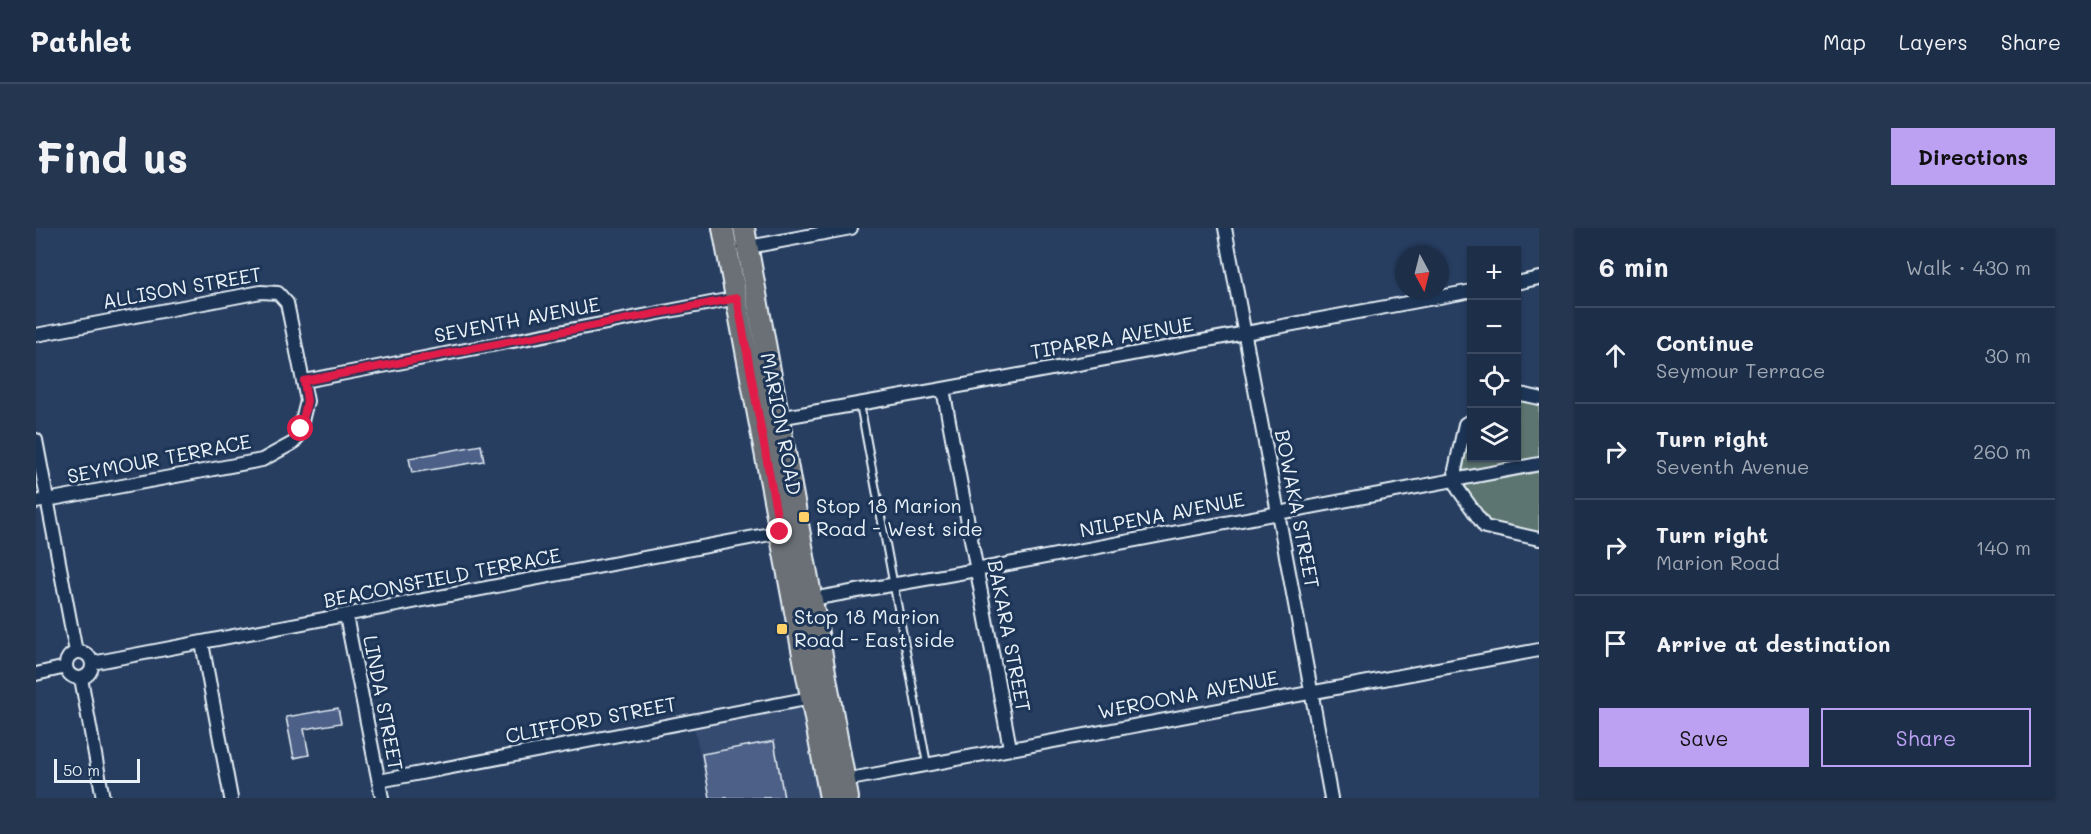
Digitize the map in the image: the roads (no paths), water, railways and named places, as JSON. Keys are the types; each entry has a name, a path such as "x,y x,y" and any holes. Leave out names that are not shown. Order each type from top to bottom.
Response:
{"main road":[{"name":"MARION ROAD","path":"723,228 830,798"},
{"name":"MARION ROAD","path":"746,238 846,789"},
{"path":"811,698 819,701 833,714"}],"street":[{"path":"728,250 746,238 851,228"},
{"name":"BOWAKA STREET","path":"1225,228 1331,798"},
{"path":"1521,282 1539,278"},
{"name":"ALLISON STREET","path":"36,335 270,291 278,293 287,303 304,381"},
{"name":"TIPARRA AVENUE","path":"759,421 1467,292"},
{"name":"SEVENTH AVENUE","path":"304,381 737,298"},
{"name":"SEYMOUR TERRACE","path":"42,501 251,463 271,457 293,443 298,437 307,401 304,381"},
{"name":"BAKARA STREET","path":"944,389 1010,748"},
{"path":"1521,394 1539,398"},
{"path":"1467,423 1455,470 1458,489 1485,527 1539,538"},
{"path":"36,440 42,501 76,652"},
{"name":"NILPENA AVENUE","path":"793,602 976,570 1539,464"},
{"name":"BEACONSFIELD TERRACE","path":"92,663 800,529"},
{"name":"LINDA STREET","path":"346,616 382,798"},
{"path":"202,643 231,798"},
{"name":"WEROONA AVENUE","path":"846,789 927,764 1539,650"},
{"path":"76,652 87,654 92,663 90,672 81,678 71,675 66,667 69,657 76,652"},
{"path":"36,674 66,667"},
{"path":"81,678 103,798"},
{"name":"CLIFFORD STREET","path":"379,781 811,698"}],"lane":[{"path":"860,404 927,764"}],"place":[{"name":"Stop 18 Marion Road - West side","path":"804,517"},
{"name":"Stop 18 Marion Road - East side","path":"782,629"}]}
